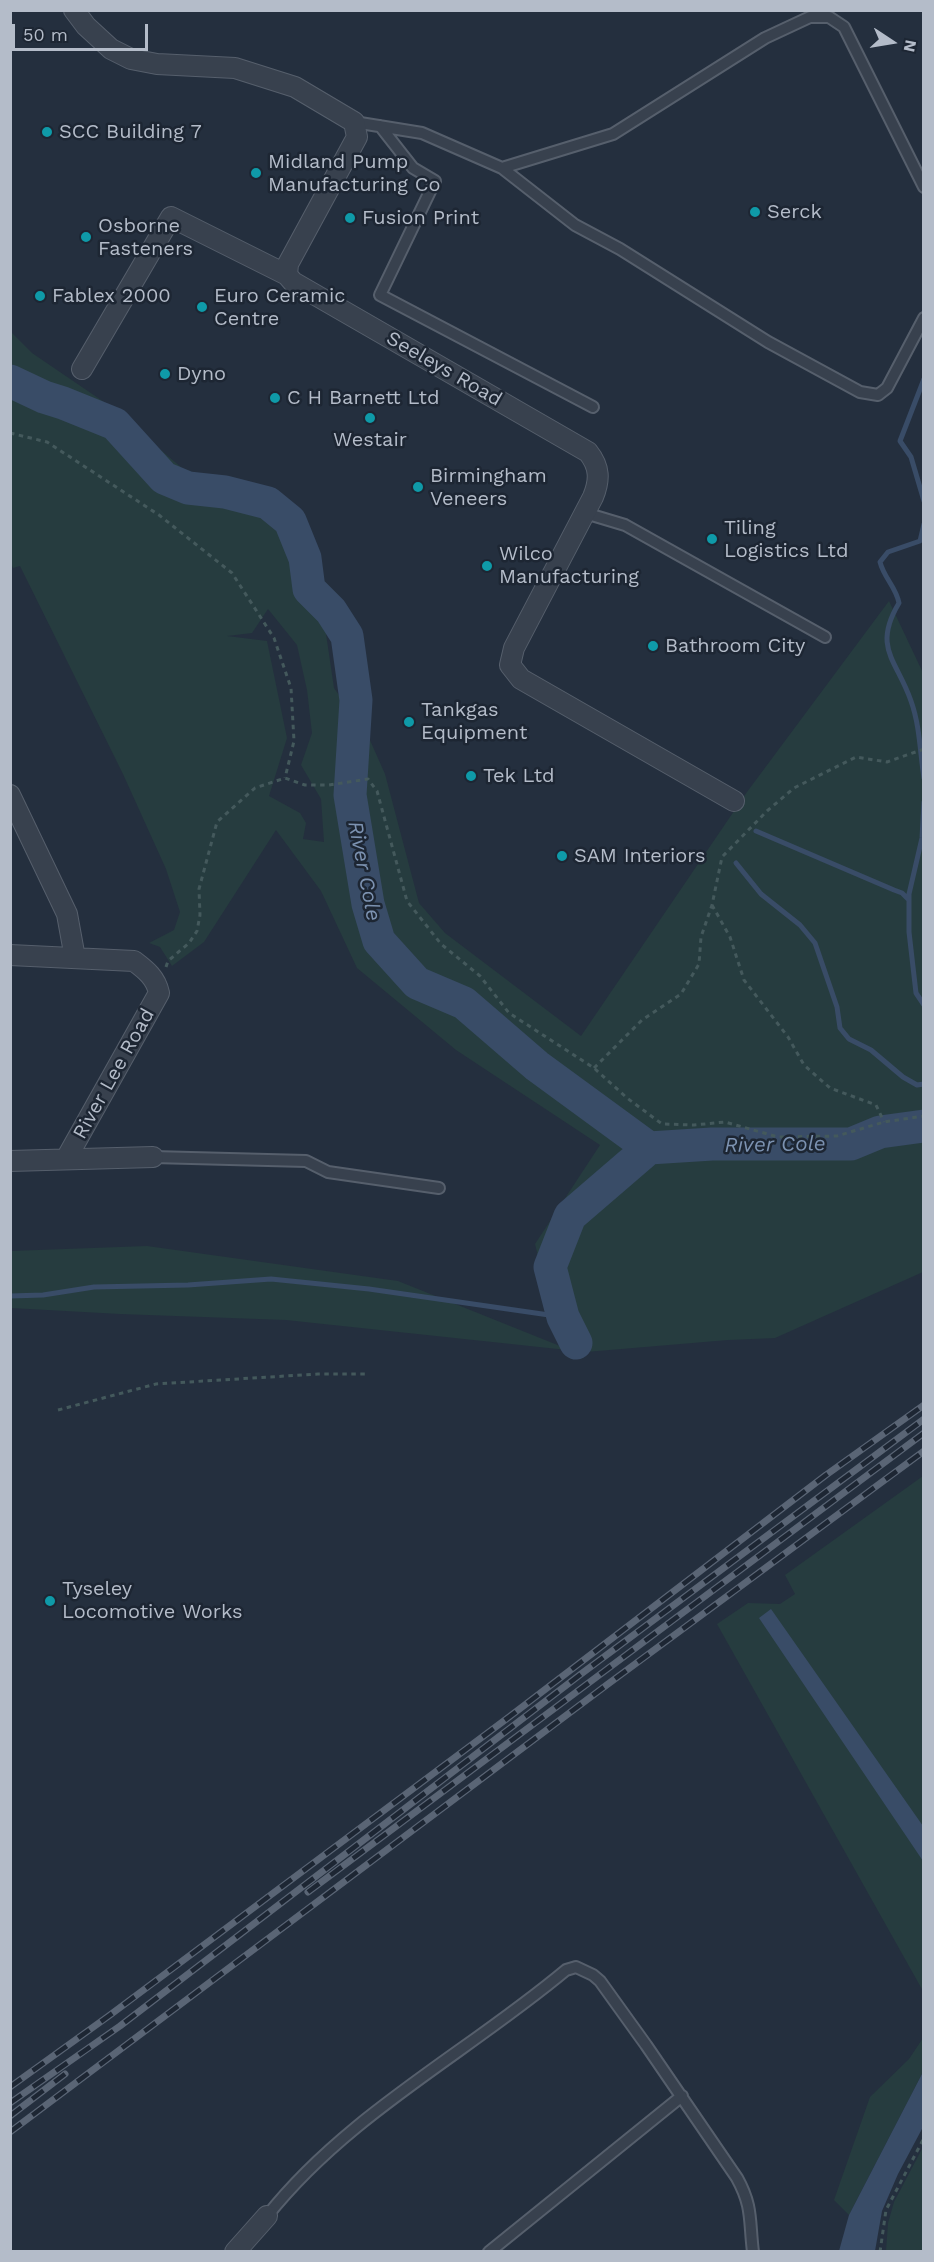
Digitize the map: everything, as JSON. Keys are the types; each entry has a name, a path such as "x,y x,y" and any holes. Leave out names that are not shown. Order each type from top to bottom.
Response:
{"street":[{"path":"74,10 86,26 111,49 131,59 157,64 235,68 295,87 354,122 357,137 288,264 287,275"},
{"name":"Seeleys Road","path":"82,369 171,217 287,275 293,282 588,452 596,462 598,485 514,648 510,665 521,680 734,801"},
{"path":"10,795 68,914 75,958"},
{"path":"10,956 134,961 148,972 158,988"},
{"name":"River Lee Road","path":"66,1159 159,993 158,988"},
{"path":"10,1161 153,1157"},
{"path":"235,2252 267,2216"}],"lane":[{"path":"502,168 613,134 765,38 810,18 829,17 844,27 924,188"},
{"path":"354,122 422,133 502,168 575,225 620,249 768,342 860,392 878,395 887,388 924,318"},
{"path":"380,126 413,168 435,181 380,295 593,407"},
{"path":"585,513 625,525 825,637"},
{"path":"153,1157 306,1161 328,1172 439,1188"},
{"path":"267,2216 288,2189 327,2151 572,1967 585,1970 600,1981 737,2178 747,2196 753,2252"},
{"path":"489,2252 682,2096"}],"path":[{"path":"10,433 48,442 159,515 232,573 274,638 291,688 294,741 285,778"},
{"path":"594,1068 642,1020 681,994 699,964 701,937 712,905 722,857 766,811 794,788 856,757 887,762 924,749"},
{"path":"158,988 168,961 189,942 197,931 200,915 199,889 217,822 255,788 285,778 305,785 329,785 368,778 377,791 407,902 441,944 480,976 509,1013 594,1068 662,1124 694,1125 725,1122 778,1137 837,1136 884,1122 924,1116"},
{"path":"712,905 730,937 744,980 788,1037 804,1065 831,1088 876,1105 884,1122"},
{"path":"58,1410 156,1384 318,1374 367,1374"},
{"path":"880,2252 886,2210 924,2138"}],"green space":[{"path":"10,331 32,353 104,402 182,468 216,482 253,491 302,538 320,593 334,688 369,738 385,774 419,903 445,933 581,1036 747,792 889,601 924,675 923,1272 775,1338 586,1352 286,1320 11,1308 11,1251 147,1246 398,1281 560,1346 535,1244 600,1145 456,1050 357,968 321,891 276,830 204,942 172,966 160,947 149,943 174,930 180,912 166,869 123,774 20,566 13,568 11,563","holes":["268,609 297,645 307,690 312,733 301,765 321,799 324,842 303,839 306,823 300,813 269,796 287,738 267,641 227,636 252,633"]},
{"path":"923,1476 923,1991 717,1624 748,1603 780,1604 795,1594 785,1575"},
{"path":"923,2038 923,2072 849,2215 834,2200 870,2097 909,2059"},
{"path":"923,2147 923,2251 886,2251 888,2223 894,2202"}],"water":[{"path":"771,1609 923,1826 923,1861 759,1618"},
{"path":"923,2072 923,2127 898,2174 882,2211 875,2251 839,2251 849,2215"}],"waterway":[{"path":"924,379 900,441 911,457 924,501"},
{"name":"River Cole","path":"10,381 44,397 115,424 164,478 188,488 225,492 268,503 290,521 305,558 309,589 331,611 347,636 356,700 350,795 368,904 379,941 417,983 464,1003 537,1066 649,1148 712,1144 851,1144 880,1132 924,1126"},
{"path":"924,524 920,541 888,552 880,562 899,603 891,618 887,643 914,710 924,778"},
{"path":"924,802 922,838 909,894 909,932 916,993 924,1005"},
{"path":"756,831 902,893 909,900"},
{"path":"736,863 761,894 800,925 815,943 837,1007 840,1028 849,1039 871,1050 903,1077 917,1085 924,1084"},
{"path":"576,1343 563,1317 550,1267 570,1216 649,1148"},
{"path":"10,1296 43,1295 94,1287 188,1285 271,1279 369,1289 563,1317"}],"railway":[{"path":"10,2087 509,1717 826,1475 924,1405"},
{"path":"10,2103 120,2026 581,1674 924,1419"},
{"path":"308,1892 924,1433"},
{"path":"10,2132 608,1684 924,1451"},
{"path":"10,2116 65,2074"}],"place":[{"name":"SCC Building 7","path":"47,132"},
{"name":"Midland Pump Manufacturing Co","path":"256,173"},
{"name":"Serck","path":"755,212"},
{"name":"Fusion Print","path":"350,218"},
{"name":"Osborne Fasteners","path":"86,237"},
{"name":"Fablex 2000","path":"40,296"},
{"name":"Euro Ceramic Centre","path":"202,307"},
{"name":"Dyno","path":"165,374"},
{"name":"C H Barnett Ltd","path":"275,398"},
{"name":"Westair","path":"370,418"},
{"name":"Birmingham Veneers","path":"418,487"},
{"name":"Tiling Logistics Ltd","path":"712,539"},
{"name":"Wilco Manufacturing","path":"487,566"},
{"name":"Bathroom City","path":"653,646"},
{"name":"Tankgas Equipment","path":"409,722"},
{"name":"Tek Ltd","path":"471,776"},
{"name":"SAM Interiors","path":"562,856"},
{"name":"Tyseley Locomotive Works","path":"50,1601"}]}
